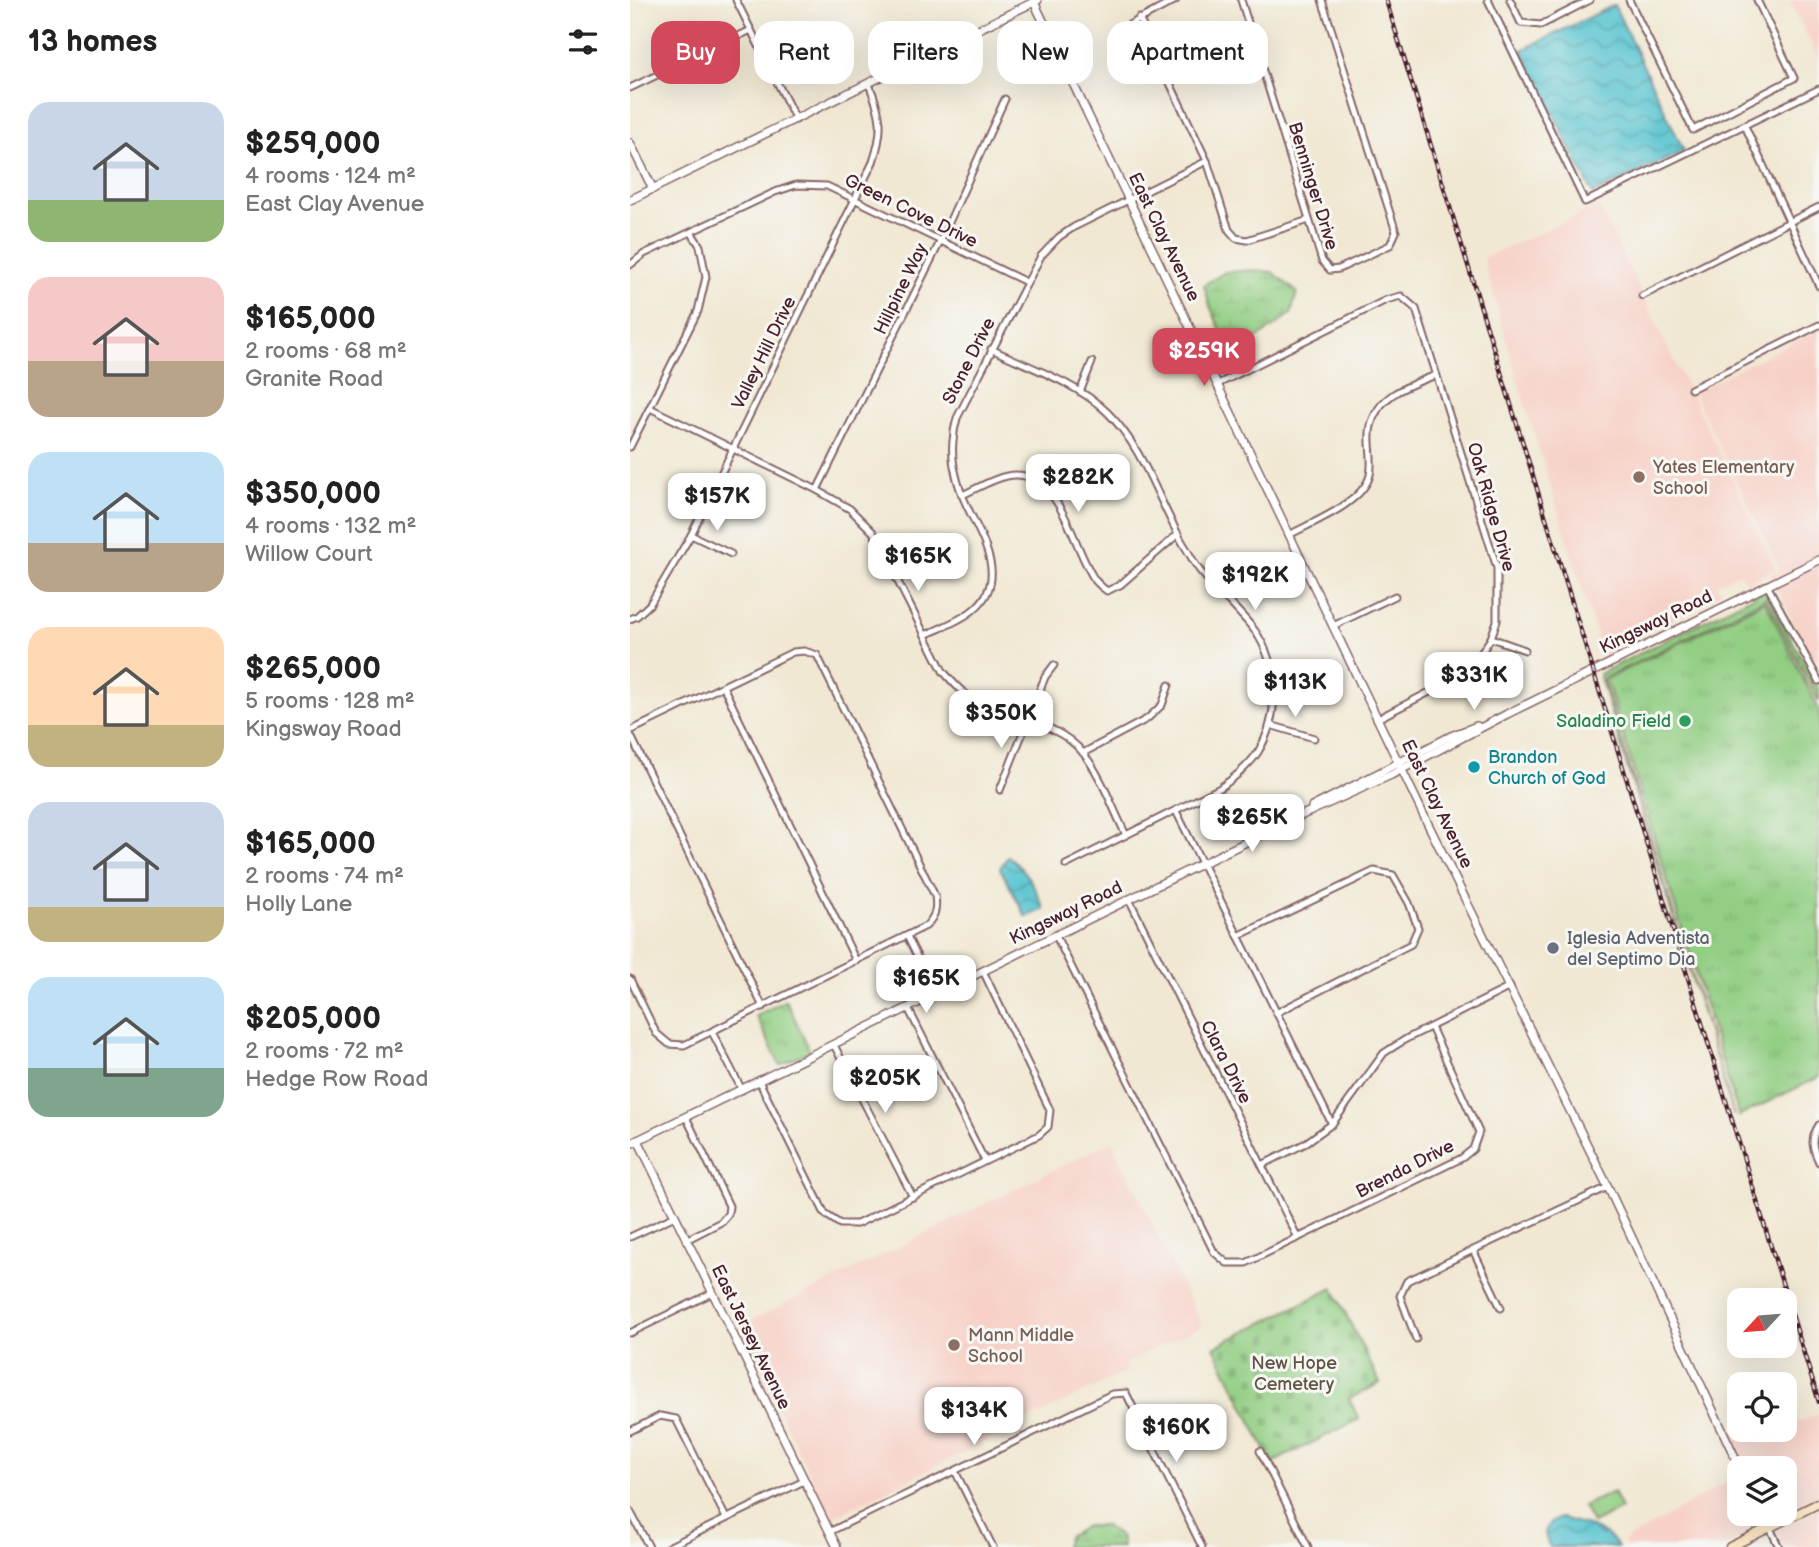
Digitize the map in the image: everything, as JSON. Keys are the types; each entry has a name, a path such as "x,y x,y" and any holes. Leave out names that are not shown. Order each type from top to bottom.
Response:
{"main road":[{"path":"1730,1547 1819,1503"}],"street":[{"path":"736,0 796,120"},
{"path":"1134,21 1176,0"},
{"name":"Benninger Drive","path":"1241,0 1322,261 1330,270 1339,269 1390,245 1395,232 1322,0"},
{"path":"1488,0 1585,202 1819,89"},
{"path":"1510,0 1521,23 1541,25 1590,0"},
{"path":"1629,0 1693,130 1794,78 1757,0"},
{"path":"983,27 1035,1"},
{"name":"East Clay Avenue","path":"1035,1 1377,719 1608,1187 1734,1456"},
{"path":"1139,18 1207,161 1229,230 1236,238 1247,240 1309,220"},
{"path":"630,88 751,30"},
{"path":"630,200 869,84"},
{"name":"Valley Hill Drive","path":"630,620 650,604 691,535 873,162 882,130 880,109 869,84"},
{"name":"Hillpine Way","path":"817,490 941,240 1005,99"},
{"path":"1745,126 1819,286"},
{"path":"630,143 653,189"},
{"name":"Stone Drive","path":"925,635 974,610 986,594 992,575 990,555 962,495 953,463 954,428 991,349 1041,256 1074,226 1207,161"},
{"name":"Green Cove Drive","path":"630,265 644,254 775,192 796,185 827,186 1026,282"},
{"path":"1642,296 1819,207"},
{"path":"630,447 698,311 706,277 704,261 691,232"},
{"name":"Oak Ridge Drive","path":"1218,384 1386,300 1401,296 1416,309 1497,568 1497,621 1491,638 1478,658 1455,679 1377,719"},
{"path":"1692,389 1819,325"},
{"path":"991,349 1080,392 1106,411 1129,437 1199,570 1255,632 1269,660 1274,693 1269,725 1258,752 1240,773 1220,788 1066,865"},
{"path":"1080,392 1092,362"},
{"path":"1289,535 1342,508 1356,496 1370,476 1371,425 1382,404 1398,389 1436,375"},
{"path":"650,408 850,509 873,532 943,671 960,690 979,702 1060,733 1083,753 1097,774 1126,835"},
{"path":"962,495 1007,476 1024,476 1040,482 1060,507 1095,580 1107,591 1120,585 1178,534"},
{"path":"691,535 731,554"},
{"name":"Kingsway Road","path":"634,1142 1129,900 1290,820 1343,790 1400,766 1451,736 1507,714 1819,560"},
{"path":"1767,585 1819,681"},
{"path":"1333,626 1395,596"},
{"path":"1491,638 1525,650"},
{"path":"630,979 656,1033 669,1044 684,1045 712,1032 763,1007 856,961 907,936 926,926 934,918 937,908 929,884 817,655 804,651 793,652 630,733 763,1007"},
{"path":"1000,790 1045,677 1054,665"},
{"path":"1083,753 1147,719 1162,705 1169,685"},
{"path":"723,686 856,961"},
{"path":"1269,725 1314,738"},
{"path":"1176,811 1332,1124"},
{"path":"1238,936 1374,871 1393,875 1409,903 1419,928 1411,944 1278,1012"},
{"name":"Clara Drive","path":"1129,900 1298,1238"},
{"path":"907,936 936,995"},
{"name":"Brenda Drive","path":"1056,936 1214,1252 1227,1263 1246,1263 1462,1158 1473,1149 1479,1132 1431,1027"},
{"path":"760,1081 825,1214 840,1224 857,1224 1039,1135 1048,1127 1051,1110 983,971"},
{"path":"1262,1165 1304,1144 1332,1124 1384,1053 1510,987"},
{"path":"908,1008 985,1161"},
{"path":"712,1032 741,1090"},
{"path":"834,1045 913,1196"},
{"path":"686,1117 729,1206 729,1214 721,1222 686,1240"},
{"path":"1819,1125 1812,1137 1819,1162"},
{"name":"East Jersey Avenue","path":"634,1142 675,1216 836,1547"},
{"path":"1416,1339 1400,1296 1408,1281 1608,1187"},
{"path":"630,1237 675,1216"},
{"path":"1473,1250 1501,1308"},
{"path":"630,1333 712,1293"},
{"path":"829,1532 1112,1394 1126,1393 1202,1547"},
{"path":"630,1432 660,1416 676,1419 726,1518"},
{"path":"1260,1451 1308,1547"},
{"path":"955,1471 993,1547"},
{"path":"668,1547 804,1481"},
{"path":"630,1511 649,1547"},
{"path":"1770,1528 1779,1547"}],"shaded area":[{"path":"1789,0 1819,0 1819,59"},
{"name":"Yates Elementary School","path":"1599,206 1776,569 1746,583 1740,573 1717,584 1721,592 1603,656 1519,385 1483,258"},
{"path":"1819,329 1819,556 1772,579 1770,575 1779,568 1693,392"},
{"path":"1819,564 1819,656 1812,659 1775,585"},
{"name":"Mann Middle School","path":"1112,1141 1202,1326 1124,1364 1127,1371 831,1518 738,1327"},
{"path":"1819,1414 1819,1500 1797,1511 1797,1456 1739,1456 1732,1442 1797,1442 1797,1423"},
{"path":"1727,1482 1727,1526 1764,1526 1722,1547 1626,1547 1624,1541"},
{"path":"1819,1508 1819,1547 1784,1547 1775,1529 1781,1526 1797,1526 1797,1518"}],"green space":[{"path":"1225,272 1272,272 1297,292 1291,314 1245,347 1226,343 1204,285"},
{"path":"1765,590 1819,690 1819,702 1766,598 1603,679 1734,1116 1599,674"},
{"path":"1765,601 1819,710 1819,1077 1739,1116 1606,679"},
{"path":"786,1000 810,1051 780,1065 756,1016"},
{"name":"New Hope Cemetery","path":"1333,1288 1380,1383 1349,1399 1359,1419 1272,1463 1214,1347"},
{"path":"1613,1492 1621,1509 1592,1523 1583,1506"},
{"path":"1086,1526 1105,1526 1120,1537 1122,1547 1065,1547 1068,1537"}],"water":[{"path":"1614,5 1684,151 1593,194 1522,50"},
{"path":"1008,856 1030,880 1044,909 1026,917 1000,868"},
{"path":"1560,1518 1600,1531 1618,1547 1550,1547 1545,1533 1547,1526"}],"railway":[{"path":"1386,0 1819,1402"}],"place":[{"name":"Yates Elementary School","path":"1639,477"},
{"name":"Saladino Field","path":"1685,721"},
{"name":"Brandon Church of God","path":"1474,767"},
{"name":"Iglesia Adventista del Septimo Dia","path":"1553,948"},
{"name":"Mann Middle School","path":"954,1345"}]}
